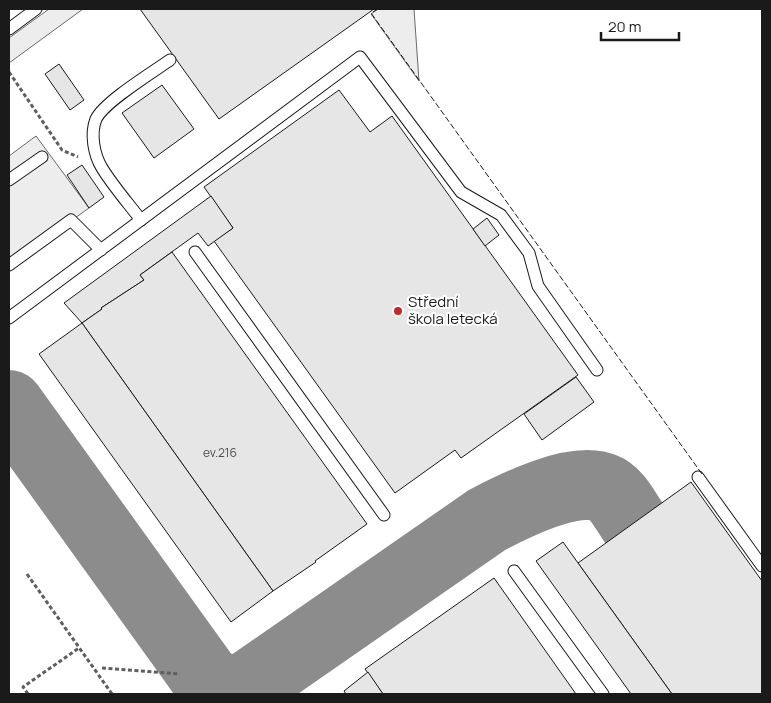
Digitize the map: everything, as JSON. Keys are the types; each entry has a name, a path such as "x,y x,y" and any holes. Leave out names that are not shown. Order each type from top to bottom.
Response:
{"lane":[{"path":"9,29 36,9"},
{"path":"9,318 360,57 461,192 501,215 529,253 538,286 597,370"},
{"path":"141,220 101,167 96,152 94,136 96,120 110,104 170,60"},
{"path":"9,180 42,157"},
{"path":"9,266 71,220 101,250"},
{"path":"195,252 384,515"},
{"path":"698,477 762,566"},
{"path":"514,571 603,694"}],"path":[{"path":"9,72 62,150 86,162"},
{"path":"27,574 112,694"},
{"path":"28,694 23,687 79,648"},
{"path":"102,668 180,674"}],"shaded area":[{"path":"49,9 83,9 9,63 9,38"},
{"path":"378,9 414,9 419,81 371,14"},
{"path":"36,136 89,208 9,265 9,156"}],"building":[{"path":"140,9 374,9 219,119"},
{"path":"59,64 84,100 70,110 45,74"},
{"path":"162,85 194,129 154,158 122,113"},
{"name":"Střední škola letecká","path":"339,90 370,132 392,116 578,375 461,458 455,450 395,493 214,241 233,228 204,187"},
{"path":"82,165 104,197 89,208 67,175"},
{"path":"211,196 233,228 208,246 198,233 140,275 144,280 82,323 64,303"},
{"path":"487,218 499,235 485,246 473,229"},
{"path":"172,252 367,524 273,591 82,323 144,280 140,275"},
{"path":"82,323 273,591 231,622 39,354"},
{"path":"576,377 594,402 542,440 524,414"},
{"path":"691,482 762,581 762,694 672,694 578,563"},
{"path":"563,542 672,694 631,694 536,561"},
{"path":"494,578 576,694 383,694 365,669"},
{"path":"368,672 383,694 346,694 344,691"}],"taxiway":[{"path":"9,405 217,694"},
{"path":"205,678 224,688 234,690 245,688 487,520 528,500 561,489 592,485 609,490 617,498 634,523"}],"fence":[{"path":"378,9 371,13 702,474"}],"place":[{"name":"Střední škola letecká","path":"398,311"}]}
